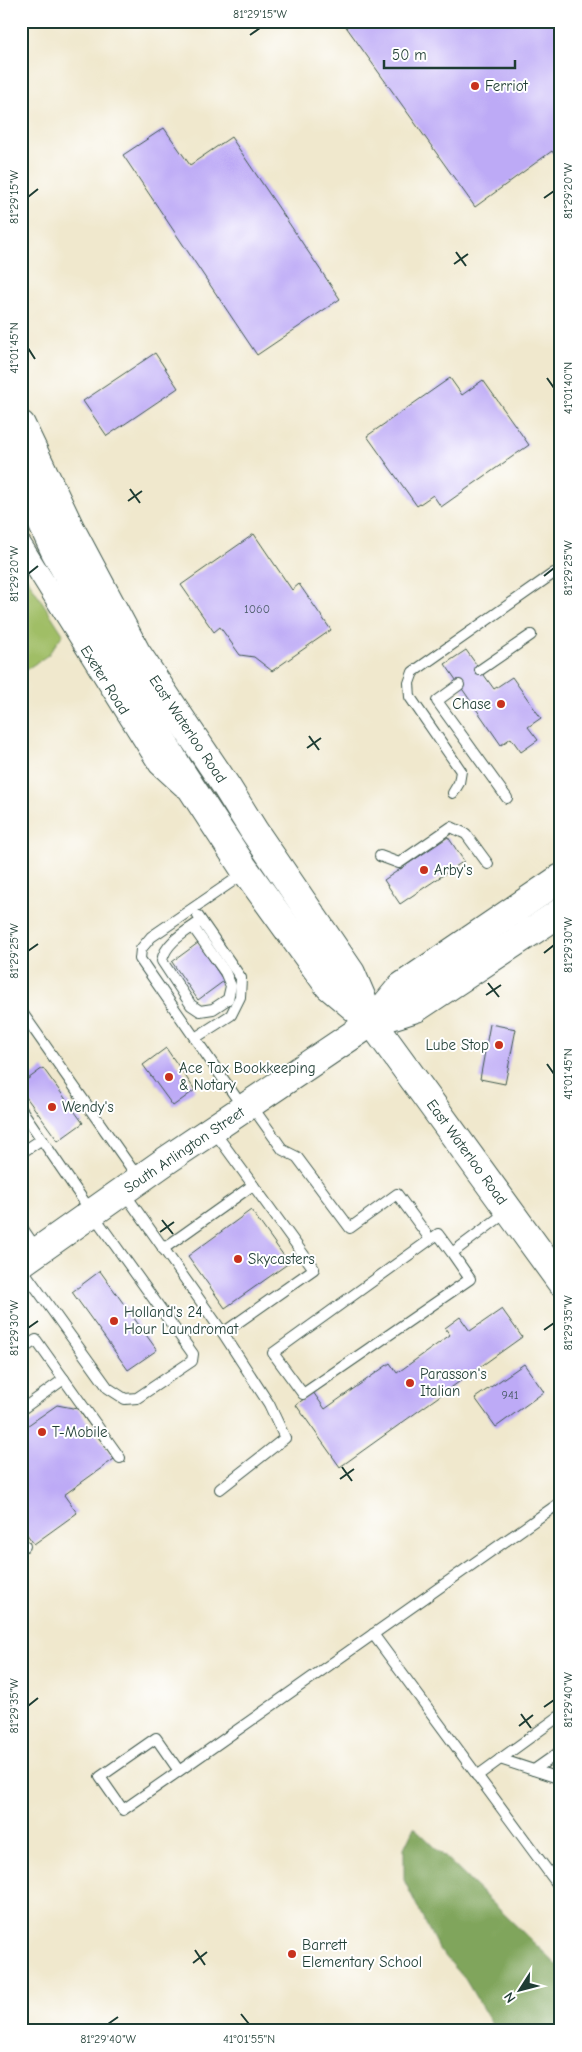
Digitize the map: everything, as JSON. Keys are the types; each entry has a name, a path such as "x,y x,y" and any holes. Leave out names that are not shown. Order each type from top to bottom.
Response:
{"main road":[{"name":"East Waterloo Road","path":"21,425 70,528 136,652 254,831 351,973 372,1022 561,1282"},
{"name":"East Waterloo Road","path":"21,477 56,550 106,644 177,766 246,872 329,986 372,1022"},
{"name":"South Arlington Street","path":"27,1261 132,1185 372,1022 401,987 561,878"},
{"name":"South Arlington Street","path":"372,1022 416,1008 561,912"}],"street":[{"name":"Exeter Road","path":"21,544 158,766 203,805"}],"lane":[{"path":"453,792 459,783 461,771 410,697 409,683 413,672 554,573 561,571"},
{"path":"480,670 530,635"},
{"path":"459,684 437,701 507,798"},
{"path":"380,856 399,863 451,827 466,834 488,864"},
{"path":"246,872 151,937 141,949 140,959 195,1038 248,1107 283,1150 297,1157 350,1228 397,1194 430,1239"},
{"path":"193,908 197,924 231,986 228,999 213,1009 200,1011 191,1005 162,962 163,953 173,941 197,924"},
{"path":"195,1038 231,1014 240,997 241,978 197,924"},
{"path":"21,1011 132,1185 163,1249 223,1333 269,1404 285,1438 220,1489"},
{"path":"21,1109 92,1213 193,1354 192,1361 137,1398 125,1399 108,1388 27,1261 21,1226"},
{"path":"213,1130 314,1269 223,1333"},
{"path":"21,1153 42,1139"},
{"path":"163,1249 253,1185"},
{"path":"452,1253 509,1211"},
{"path":"438,1234 452,1253 470,1279 303,1394 273,1353 438,1234"},
{"path":"21,1350 36,1340 120,1458"},
{"path":"21,1410 64,1379"},
{"path":"179,1771 156,1738 100,1777 123,1810 179,1771 561,1502"},
{"path":"373,1634 561,1889"},
{"path":"477,1776 561,1715"},
{"path":"534,1770 561,1751"},
{"path":"500,1759 556,1777 561,1770"}],"green space":[{"path":"21,569 63,634 48,655 21,673"},
{"path":"414,1827 561,1969 561,2031 496,2031 465,1979 438,1948 404,1880 404,1848"}],"building":[{"name":"Ferriot","path":"342,21 561,21 561,164 552,151 475,207"},
{"path":"164,128 190,165 231,137 340,299 257,355 123,155"},
{"path":"155,353 178,388 107,436 83,401"},
{"path":"450,378 462,395 483,380 529,445 441,507 433,495 417,506 367,436"},
{"path":"254,534 292,590 299,584 331,630 272,671 254,657 240,655 220,627 214,632 181,585"},
{"name":"Chase","path":"466,650 494,689 512,677 541,718 528,727 538,740 521,752 511,738 501,745 445,664"},
{"name":"Arby's","path":"448,837 464,861 400,904 384,880"},
{"path":"198,943 224,981 198,1000 172,962"},
{"name":"Lube Stop","path":"490,1024 516,1029 505,1084 480,1079"},
{"name":"Ace Tax Bookkeeping & Notary","path":"166,1048 195,1090 173,1106 143,1065"},
{"name":"Wendy's","path":"43,1068 83,1123 58,1141 21,1090 21,1084"},
{"name":"Skycasters","path":"251,1210 289,1263 225,1308 188,1256"},
{"name":"Holland's 24 Hour Laundromat","path":"100,1271 157,1350 128,1370 72,1292"},
{"name":"Parasson's Italian","path":"502,1309 522,1337 340,1467 296,1405 313,1392 325,1409 390,1363 397,1373 450,1335 445,1328 460,1317 470,1331"},
{"path":"524,1364 544,1392 496,1427 475,1398"},
{"path":"57,1405 78,1409 114,1459 64,1495 77,1513 34,1544 21,1526 21,1430"}],"place":[{"name":"Ferriot","path":"475,86"},
{"name":"Chase","path":"501,704"},
{"name":"Arby's","path":"424,870"},
{"name":"Lube Stop","path":"499,1045"},
{"name":"Ace Tax Bookkeeping & Notary","path":"169,1077"},
{"name":"Wendy's","path":"52,1107"},
{"name":"Skycasters","path":"238,1259"},
{"name":"Holland's 24 Hour Laundromat","path":"114,1321"},
{"name":"Parasson's Italian","path":"410,1383"},
{"name":"T-Mobile","path":"42,1432"},
{"name":"Barrett Elementary School","path":"292,1954"}]}
